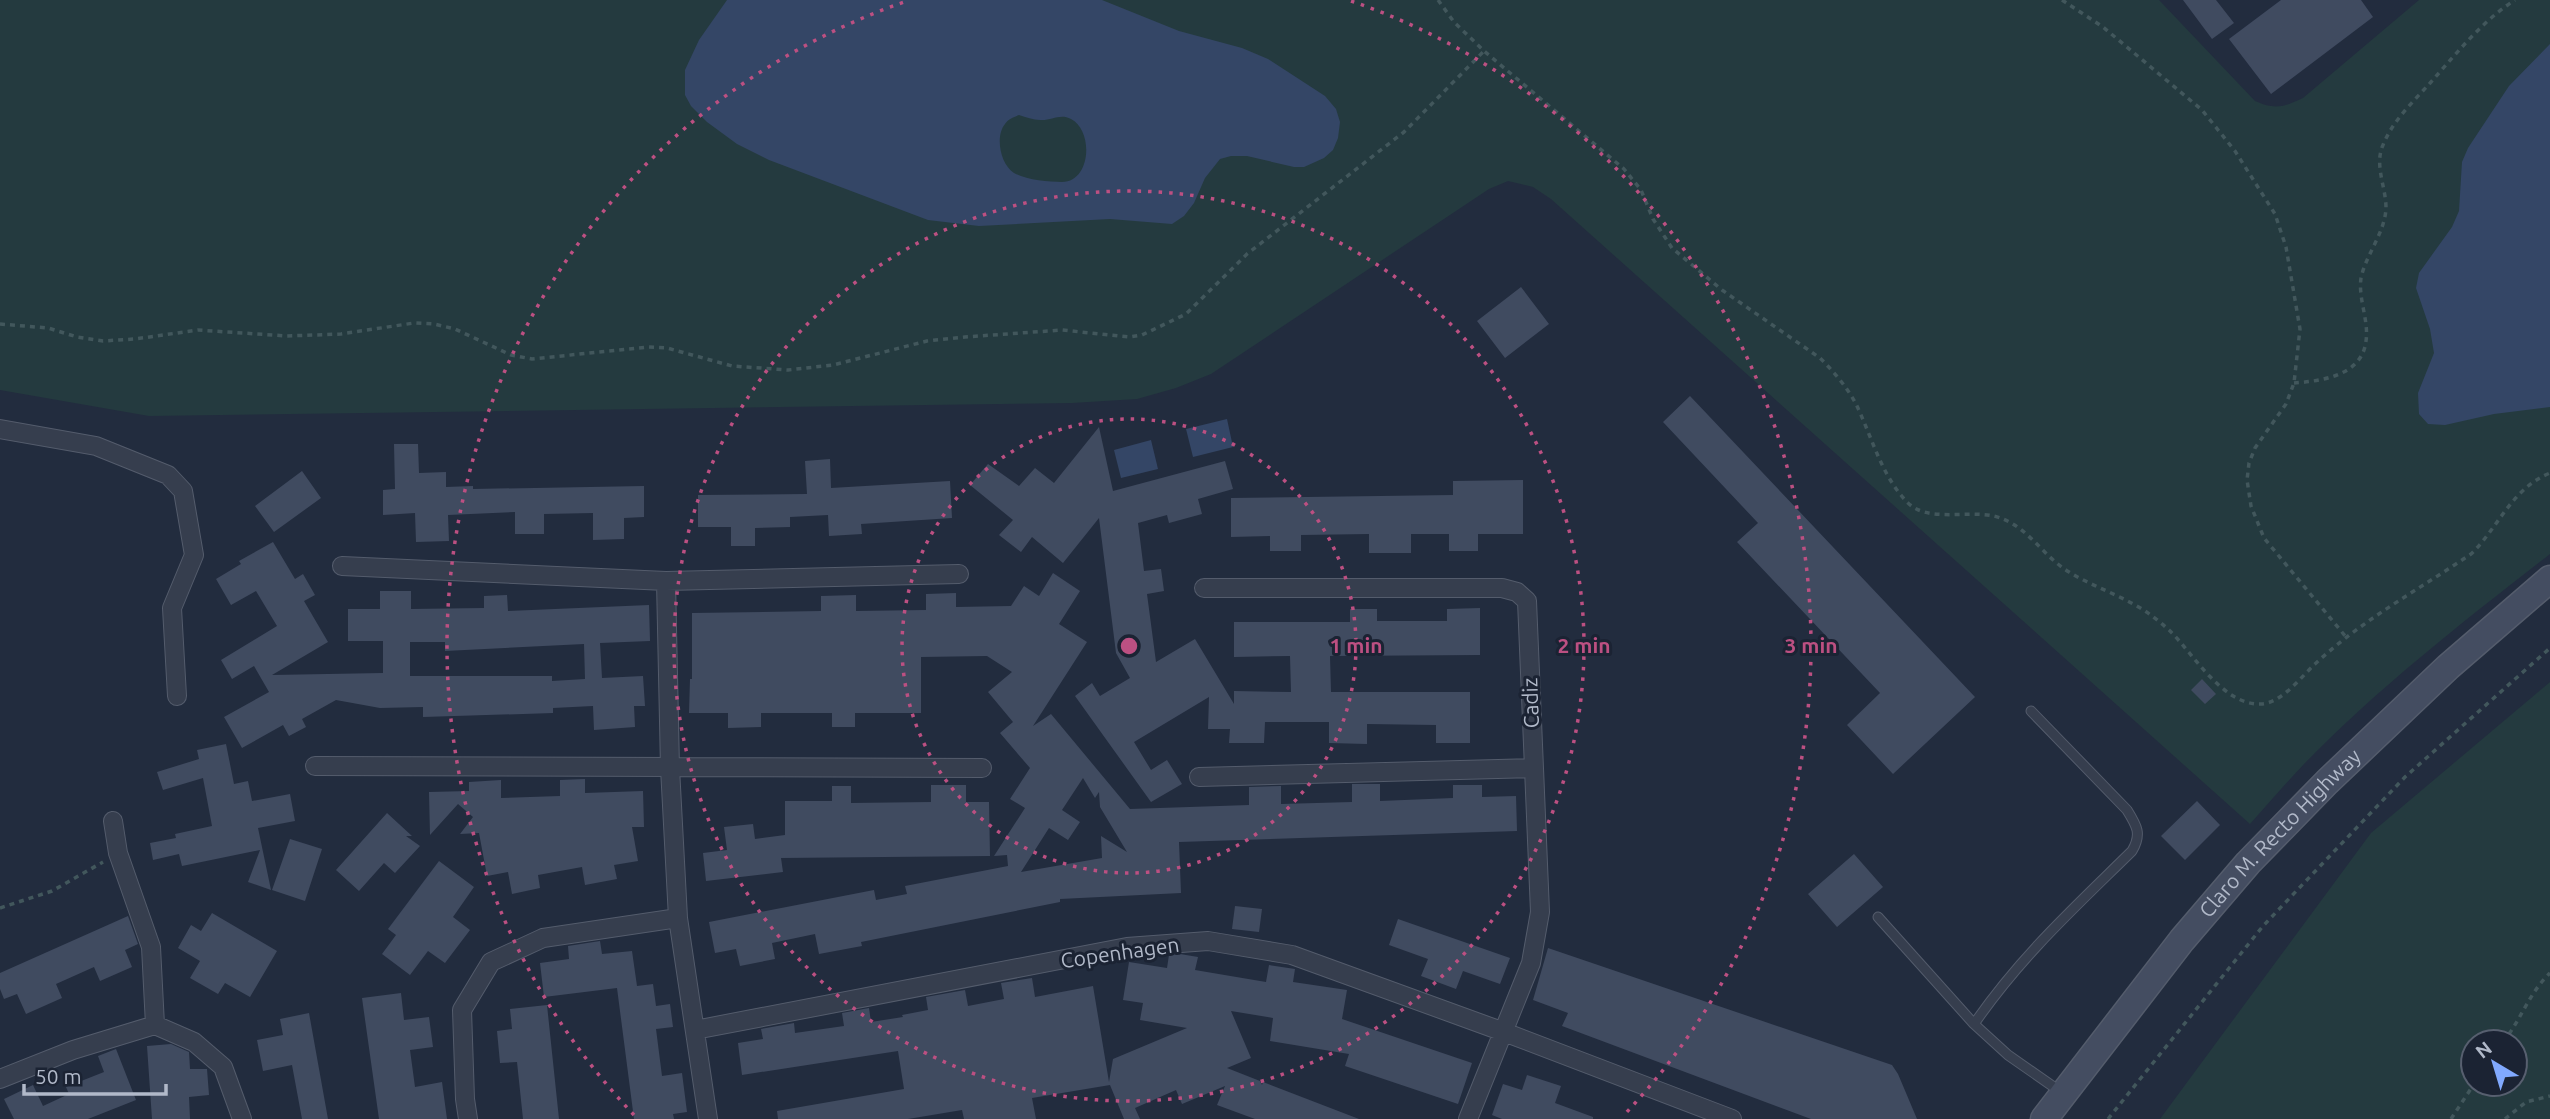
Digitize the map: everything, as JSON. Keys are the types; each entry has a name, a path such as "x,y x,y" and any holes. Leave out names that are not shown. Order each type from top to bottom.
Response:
{"main road":[{"name":"Claro M. Recto Highway","path":"2043,1119 2182,940 2266,844 2448,667 2550,579"}],"street":[{"path":"0,429 96,446 168,475 183,491 194,555 172,608 177,696"},
{"path":"342,566 666,581 959,574"},
{"path":"666,581 670,768 678,918 708,1119"},
{"name":"Cadiz","path":"1204,588 1502,588 1517,592 1527,601 1540,912 1531,963 1468,1119"},
{"path":"315,766 982,768"},
{"path":"1199,777 1534,768"},
{"path":"113,821 118,853 151,947 155,1025"},
{"path":"468,1119 462,1010 491,962 543,938 678,918"},
{"name":"Copenhagen","path":"695,1030 1127,947 1208,941 1292,955 1732,1119"},
{"path":"0,1079 73,1050 155,1025 194,1042 223,1067 242,1119"}],"lane":[{"path":"1974,1024 2011,972 2132,851 2139,834 2137,825 2127,810 2031,711"},
{"path":"1878,917 1974,1024 2008,1055 2062,1093"}],"path":[{"path":"1438,0 1454,22 1484,51 1624,169 1641,190 1653,219 1672,248 1722,290 1821,358 1855,402 1890,479 1908,503 1916,509 1940,514 1994,516 2015,524 2070,573 2149,614 2169,631 2222,688 2251,703 2263,705 2280,696 2347,637 2471,554 2523,488 2550,473"},
{"path":"2062,0 2103,27 2191,101 2220,130 2267,198 2279,223 2291,267 2300,329 2294,383 2286,404 2255,448 2249,463 2247,480 2251,506 2264,538 2347,637"},
{"path":"2294,383 2330,379 2349,368 2362,353 2366,342 2360,286 2362,274 2382,227 2386,207 2380,164 2381,148 2403,113 2490,18 2515,0"},
{"path":"0,324 48,328 103,341 135,340 198,330 287,336 341,334 414,323 434,324 455,329 511,355 532,359 648,347 675,350 732,366 788,370 833,365 927,341 965,337 1062,330 1129,337 1142,335 1186,314 1247,254 1404,131 1484,51"},
{"path":"2108,1119 2263,926 2405,777 2550,648"},
{"path":"0,908 52,891 118,853"},
{"path":"2513,1028 2531,995 2550,973"},
{"path":"2505,1119 2526,1102 2550,1096"},
{"path":"2451,1119 2465,1098"}],"green space":[{"path":"0,0 2159,0 2255,101 2274,106 2303,98 2419,0 2550,0 2550,554 2455,629 2362,708 2304,764 2250,824 1551,199 1533,187 1508,181 1489,189 1211,374 1137,399 1072,403 149,416 0,390"},
{"path":"2550,682 2550,1119 2160,1119 2371,833"}],"water":[{"path":"727,0 1102,0 1179,31 1242,48 1268,59 1325,96 1336,109 1340,122 1338,138 1333,150 1324,158 1304,167 1247,156 1220,159 1205,178 1194,203 1184,216 1172,224 1110,219 979,226 928,220 769,160 737,144 707,122 691,106 685,95 685,70 699,40","holes":["1019,115 1040,120 1067,117 1078,125 1086,144 1084,165 1079,174 1072,180 1050,182 1025,177 1009,169 1002,157 1000,135 1008,121"]},
{"path":"2550,44 2550,407 2494,414 2445,425 2428,424 2419,414 2418,393 2434,353 2430,329 2416,288 2419,273 2452,227 2459,211 2462,162 2468,148 2509,86"},
{"path":"1227,419 1233,447 1193,457 1186,429"},
{"path":"1151,440 1158,469 1121,478 1114,450"}],"building":[{"path":"2183,0 2216,0 2234,23 2212,39"},
{"path":"2281,0 2361,0 2373,17 2271,94 2229,39"},
{"path":"1521,287 1549,324 1505,358 1477,321"},
{"path":"1690,396 1975,697 1893,774 1847,725 1880,693 1737,542 1758,523 1663,422"},
{"path":"1099,427 1113,491 1225,461 1233,489 1198,499 1202,514 1169,523 1167,515 1138,523 1144,571 1161,569 1164,591 1147,594 1156,662 1195,639 1234,704 1234,691 1291,692 1290,656 1234,657 1234,622 1350,622 1350,609 1377,609 1377,621 1447,621 1447,609 1480,608 1480,655 1330,656 1331,692 1470,692 1470,743 1436,743 1436,725 1367,724 1367,744 1329,743 1329,722 1265,722 1264,743 1229,743 1230,729 1208,729 1209,697 1134,742 1151,770 1167,760 1182,784 1151,802 1075,696 1092,683 1100,696 1130,678 1116,653 1099,518 1063,563 1032,537 1021,552 999,535 1013,520 970,485 988,464 1019,486 1035,468 1054,483"},
{"path":"394,444 418,444 419,473 446,472 446,487 473,486 473,489 644,486 644,517 624,518 624,539 593,540 593,513 544,514 544,534 515,534 515,512 448,515 449,541 416,542 415,513 383,515 383,490 395,489"},
{"path":"830,459 831,488 950,481 952,518 861,524 862,534 829,536 828,515 790,517 790,527 755,528 755,546 731,546 731,527 698,527 698,495 807,494 805,461"},
{"path":"302,471 321,498 274,532 255,506"},
{"path":"1523,480 1523,534 1478,534 1478,551 1449,551 1449,534 1411,534 1411,553 1369,553 1369,534 1301,535 1301,551 1270,551 1270,536 1231,537 1231,498 1453,495 1453,481"},
{"path":"273,542 295,579 303,574 315,595 304,601 328,642 272,675 383,673 383,641 348,641 348,609 380,609 380,591 411,591 411,609 484,608 484,596 507,595 508,611 649,605 650,641 600,643 602,678 643,676 645,706 634,706 635,727 594,730 593,706 553,708 553,713 423,717 423,707 380,708 336,700 302,719 306,727 289,736 283,725 242,748 224,717 269,692 254,666 232,679 221,660 277,626 256,591 231,605 216,579 241,564 239,561","holes":["410,642 445,642 445,651 584,644 585,679 552,681 552,676 410,676"]},
{"path":"1053,573 1080,591 1059,624 1087,642 1033,726 1051,714 1130,809 1249,805 1249,787 1281,786 1281,804 1352,802 1352,784 1380,784 1380,801 1453,798 1453,785 1482,785 1482,797 1516,796 1517,831 1179,842 1181,893 1060,899 1060,902 861,942 862,946 819,954 815,934 772,943 775,959 740,966 736,949 715,953 709,922 874,890 876,900 907,894 905,886 1008,866 1007,855 994,856 1025,808 1010,799 1030,768 1000,733 1013,722 988,692 1012,672 987,656 921,657 921,713 855,713 855,727 832,727 832,713 761,713 761,727 728,728 728,713 689,713 692,613 821,611 821,596 856,595 856,611 926,610 926,594 956,593 956,607 1011,606 1024,586 1039,596","holes":["1083,778 1095,798 1099,792 1100,807 1127,852 1101,836 1102,858 1021,872 1049,828 1068,840 1080,822 1062,810"]},
{"path":"2202,679 2216,694 2205,704 2191,690"},
{"path":"226,744 234,784 248,781 252,801 290,794 295,821 258,828 271,890 248,882 260,850 182,866 179,854 153,860 150,843 212,826 203,778 163,790 157,772 199,759 197,750"},
{"path":"585,779 585,793 643,791 644,827 632,827 638,861 614,865 617,879 585,885 582,867 538,875 540,888 512,894 508,872 487,876 479,833 460,834 473,817 458,804 430,835 429,792 469,791 469,782 501,780 501,798 560,796 560,780"},
{"path":"931,785 966,785 966,802 989,802 990,856 781,858 783,872 706,881 703,853 727,850 724,827 753,824 755,839 785,835 785,801 832,801 832,786 851,786 851,803 931,802"},
{"path":"2197,801 2220,825 2185,860 2161,836"},
{"path":"387,813 412,836 406,836 420,846 395,873 384,863 359,891 336,870"},
{"path":"290,839 322,849 305,901 272,890"},
{"path":"1854,854 1883,887 1837,927 1808,894"},
{"path":"439,861 474,887 453,917 470,930 445,963 428,951 410,975 382,954 396,935 388,929"},
{"path":"1235,906 1262,909 1259,932 1232,929"},
{"path":"212,913 277,951 250,997 225,983 218,994 190,978 200,961 178,948 191,925 201,931"},
{"path":"128,916 138,944 125,950 132,967 100,981 94,967 56,984 62,998 26,1014 17,994 4,999 0,989 0,973"},
{"path":"1398,919 1510,958 1500,984 1463,971 1456,989 1421,976 1428,959 1389,945"},
{"path":"600,941 602,954 632,951 637,986 653,984 656,1006 670,1004 673,1027 656,1029 662,1076 682,1073 687,1112 673,1114 674,1119 634,1119 617,988 544,997 540,963 569,959 568,946"},
{"path":"1548,948 1892,1065 1917,1119 1811,1119 1562,1026 1568,1013 1533,1000"},
{"path":"1169,955 1198,957 1195,970 1266,982 1269,965 1295,969 1293,982 1347,990 1342,1019 1472,1063 1458,1104 1345,1066 1349,1054 1270,1041 1273,1018 1231,1011 1251,1058 1227,1068 1260,1081 1262,1085 1263,1082 1359,1119 1255,1119 1217,1105 1225,1086 1182,1104 1176,1090 1135,1108 1140,1119 1124,1119 1110,1085 1032,1098 1036,1119 964,1119 962,1110 908,1119 778,1119 777,1111 904,1089 898,1051 742,1075 738,1043 763,1039 761,1029 794,1023 795,1033 844,1026 842,1013 869,1008 871,1022 903,1017 902,1015 928,1010 926,997 965,990 968,1006 1004,999 1001,983 1032,978 1035,997 1093,986 1109,1082 1113,1059 1187,1028 1140,1020 1143,1003 1123,1000 1129,962 1167,968"},
{"path":"401,993 404,1020 429,1017 433,1047 410,1050 415,1087 442,1082 447,1119 379,1119 362,998"},
{"path":"547,1005 559,1119 523,1119 517,1062 500,1063 497,1031 512,1029 510,1009"},
{"path":"309,1013 328,1119 302,1119 292,1065 263,1071 257,1040 283,1035 280,1019"},
{"path":"171,1044 189,1052 190,1069 207,1069 209,1095 189,1097 190,1119 152,1119 147,1046"},
{"path":"116,1049 136,1100 88,1119 14,1119 4,1099 33,1085 43,1106 69,1094 66,1087 104,1072 98,1056"},
{"path":"1527,1075 1561,1086 1555,1103 1593,1119 1502,1119 1492,1115 1503,1084 1522,1090"}]}
